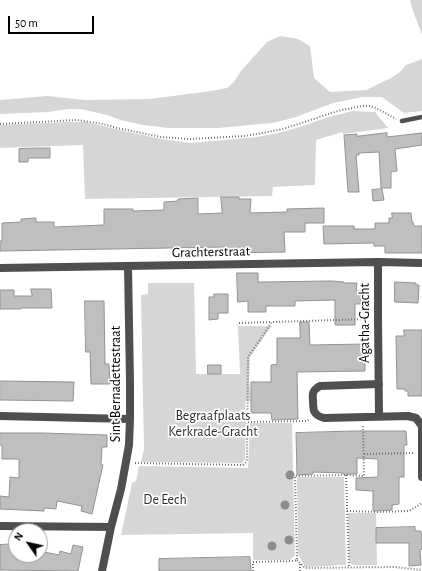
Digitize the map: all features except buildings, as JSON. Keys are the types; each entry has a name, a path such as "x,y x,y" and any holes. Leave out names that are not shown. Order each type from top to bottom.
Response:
{"street":[{"name":"Grachterstraat","path":"0,268 378,262 422,263"},
{"name":"Agatha-Gracht","path":"378,262 379,416"},
{"name":"Sint Bernadettestraat","path":"102,571 121,489 129,445 128,266"},
{"name":"Agatha-Gracht","path":"316,413 313,409 312,393 318,387 379,384"},
{"path":"316,413 324,418 379,416 408,416 416,418 422,426 422,476"},
{"path":"0,416 130,419"},
{"path":"0,526 111,528"}],"lane":[{"path":"402,121 422,117"}],"path":[{"path":"0,124 77,120 103,124 124,130 161,137 189,139 244,136 263,133 283,129 341,110 363,106 376,108 402,121"},
{"path":"239,323 378,318"},
{"path":"126,463 243,466 247,459 248,357 272,322"},
{"path":"248,422 307,421 316,413"},
{"path":"297,560 295,476 364,476 362,417"},
{"path":"364,454 422,453"},
{"path":"346,475 349,567"},
{"path":"347,511 410,511 422,503"},
{"path":"253,571 252,562 297,560 305,568 395,567 422,570"},
{"path":"300,562 300,571"}],"green space":[{"path":"410,0 422,0 422,35 412,8"},
{"path":"280,36 298,39 310,46 314,78 330,92 366,90 391,78 400,72 406,65 422,59 422,111 404,113 382,97 362,97 333,103 293,118 272,123 218,128 169,128 143,125 81,109 0,114 0,100 47,96 85,100 150,99 227,88 234,82 241,71 267,42"},
{"path":"353,111 375,112 388,128 343,134 342,132 316,140 315,185 273,187 272,196 85,199 83,145 0,148 0,125 86,122 162,139 191,143 257,137 282,132 328,117"},
{"name":"Begraafplaats Kerkrade-Gracht","path":"148,283 194,283 196,374 240,374 238,326 272,326 250,357 249,379 251,402 245,401 245,459 242,463 141,462 144,449 141,295 148,294"},
{"name":"De Eech","path":"250,423 292,423 295,555 290,560 253,560 253,533 121,535 132,483 136,481 139,466 248,468"},
{"path":"297,477 344,477 346,565 305,567 298,554"},
{"path":"348,513 376,513 377,565 353,565 350,563"}]}
